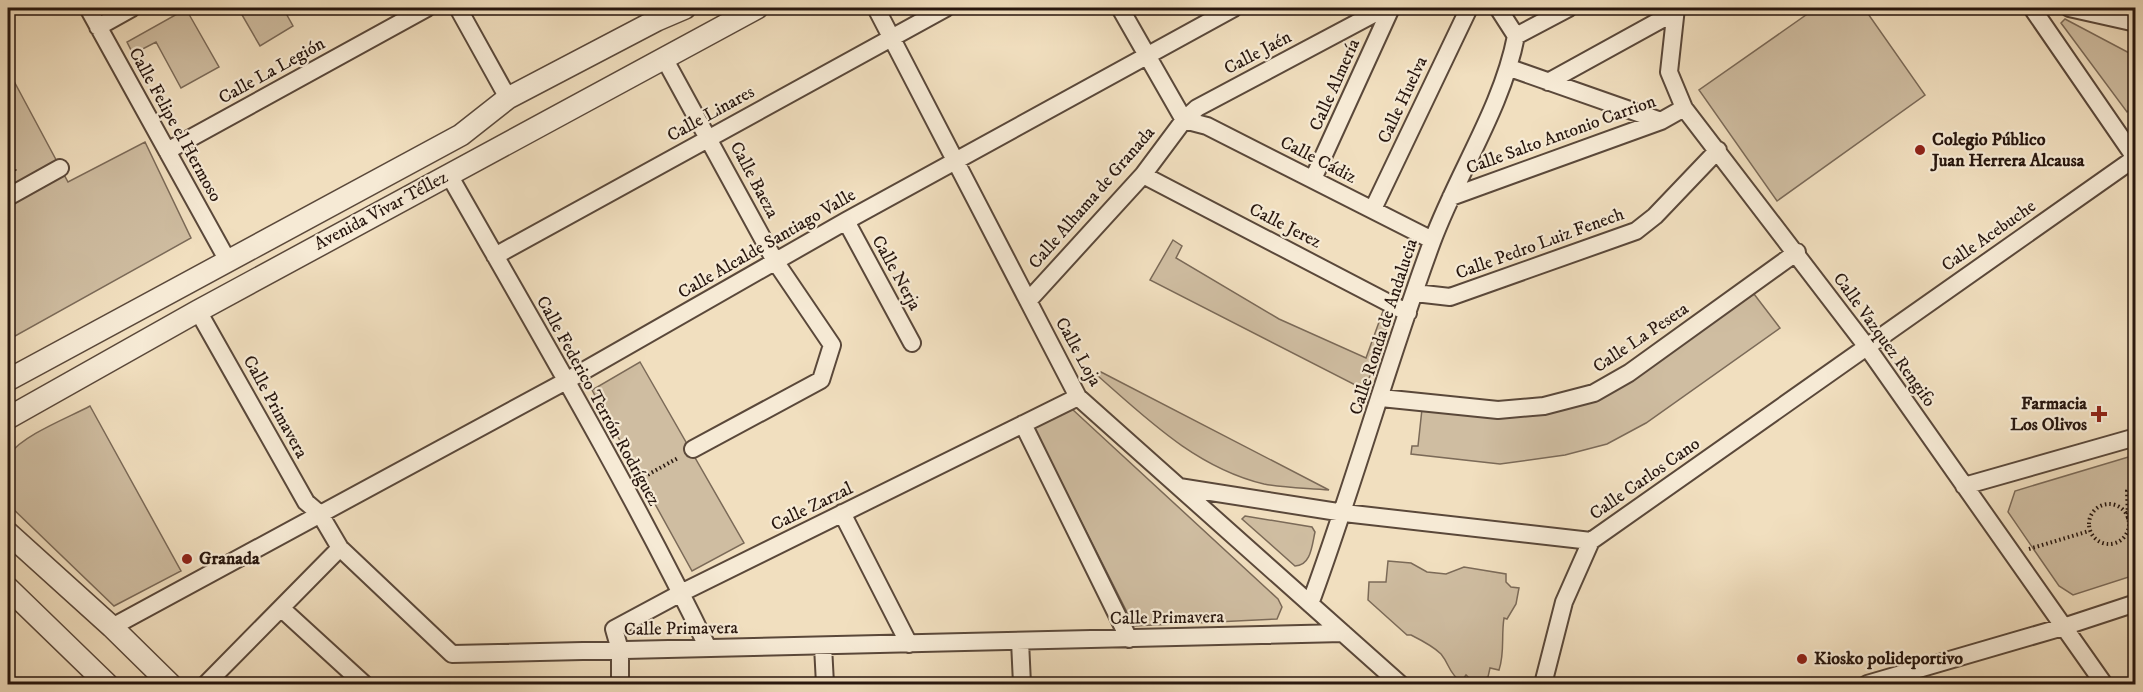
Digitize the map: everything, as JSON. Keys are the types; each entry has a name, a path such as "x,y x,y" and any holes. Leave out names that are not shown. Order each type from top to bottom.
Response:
{"street":[{"name":"Calle Felipe el Hermoso","path":"88,8 228,261"},
{"path":"98,27 132,8"},
{"name":"Calle La Legión","path":"167,151 427,8"},
{"path":"458,8 508,98"},
{"name":"Avenida Vivar Téllez","path":"8,380 461,135 508,98 657,20 685,8"},
{"name":"Avenida Vivar Téllez","path":"8,418 198,311 757,8"},
{"name":"Calle Loja","path":"876,8 1078,397 1400,684"},
{"name":"Calle Linares","path":"495,256 946,8"},
{"path":"1120,8 1184,120"},
{"name":"Calle Alcalde Santiago Valle","path":"112,627 566,381 846,221 1234,8"},
{"name":"Calle Jaén","path":"1184,120 1197,108 1385,8"},
{"name":"Calle Almería","path":"1313,179 1391,8"},
{"name":"Calle Huelva","path":"1373,209 1469,8"},
{"path":"1498,8 1516,36 1569,8"},
{"path":"2032,8 2135,158"},
{"path":"2069,8 2136,23"},
{"path":"1548,82 1676,10"},
{"name":"Calle Vazquez Rengifo","path":"1676,10 1669,72 1684,108 1797,252 1867,347 2104,684"},
{"name":"Calle Ronda de Andalucia","path":"1310,604 1344,513 1432,240 1510,69 1516,36"},
{"name":"Calle Baeza","path":"664,58 776,261 832,345 821,380 693,450"},
{"path":"1510,69 1662,121"},
{"name":"Calle Salto Antonio Carrion","path":"1451,197 1662,121 1684,108"},
{"name":"Calle Alhama de Granada","path":"1028,301 1143,175 1184,120"},
{"name":"Calle Cádiz","path":"1184,120 1207,126 1432,240"},
{"name":"Calle Pedro Luiz Fenech","path":"1414,293 1450,297 1636,231 1655,216 1718,150"},
{"name":"Calle Acebuche","path":"1867,347 2135,158"},
{"path":"8,197 60,168"},
{"name":"Calle Federico Terrón Rodríguez","path":"449,175 566,381 681,593 708,648"},
{"name":"Calle Jerez","path":"1143,175 1408,313"},
{"name":"Calle Nerja","path":"846,221 912,343"},
{"name":"Calle La Peseta","path":"1381,398 1498,410 1544,406 1593,393 1629,373 1797,252"},
{"name":"Calle Primavera","path":"198,311 306,502 320,514 340,548 452,654 1343,633"},
{"name":"Calle Carlos Cano","path":"1179,487 1344,513 1591,542 1867,347"},
{"name":"Calle Zarzal","path":"620,684 620,650 614,629 681,593 1078,397"},
{"path":"1023,424 1129,639"},
{"path":"1964,486 2136,437"},
{"path":"842,513 909,644"},
{"path":"8,533 112,627 170,684"},
{"path":"1543,684 1564,602 1591,542"},
{"path":"206,684 340,548"},
{"path":"8,588 107,684"},
{"path":"1867,684 2063,627 2136,603"},
{"path":"282,609 364,684"},
{"path":"1020,641 1022,684"},
{"path":"823,646 825,684"}],"path":[{"path":"624,488 693,450"},
{"path":"2136,480 2127,491 2128,518 2127,533 2115,544 2099,543 2089,531 2090,515 2102,504 2118,506 2128,518 2136,530"},
{"path":"2012,554 2089,531"}],"shaded area":[{"path":"238,8 283,8 293,26 260,46"},
{"path":"1816,8 1864,8 1925,95 1777,201 1699,90"},
{"path":"186,9 219,67 181,88 156,42 133,54 127,42"},
{"path":"2065,19 2135,56 2135,105 2127,112 2061,23"},
{"path":"8,70 68,182 145,142 191,238 8,340"},
{"path":"1173,240 1182,246 1176,258 1279,319 1366,358 1383,311 1391,315 1365,390 1150,280"},
{"path":"1754,294 1780,328 1646,423 1607,444 1565,455 1500,464 1411,454 1412,446 1418,446 1422,409 1595,397"},
{"path":"640,362 744,543 692,571 592,390"},
{"path":"1101,372 1329,490 1264,484 1217,467 1155,425 1098,376"},
{"path":"90,406 181,571 114,606 9,505 8,500 6,470 8,458 16,447 36,433"},
{"path":"1072,409 1278,599 1282,607 1277,619 1134,626 1034,428"},
{"path":"2135,455 2135,575 2073,595 2059,586 2008,512 2015,491"},
{"path":"1245,516 1312,527 1315,532 1308,559 1295,566 1242,519"},
{"path":"1388,561 1411,563 1427,572 1446,574 1464,567 1506,574 1506,582 1511,587 1519,588 1516,604 1507,619 1504,618 1499,670 1490,668 1488,677 1473,682 1466,675 1461,682 1438,651 1419,639 1407,635 1368,600 1369,582 1386,582"}],"place":[{"name":"Colegio Público Juan Herrera Alcausa","path":"1920,150"},
{"name":"Farmacia Los Olivos","path":"2099,414"},
{"name":"Granada","path":"187,559"},
{"name":"Kiosko polideportivo","path":"1802,659"}]}
